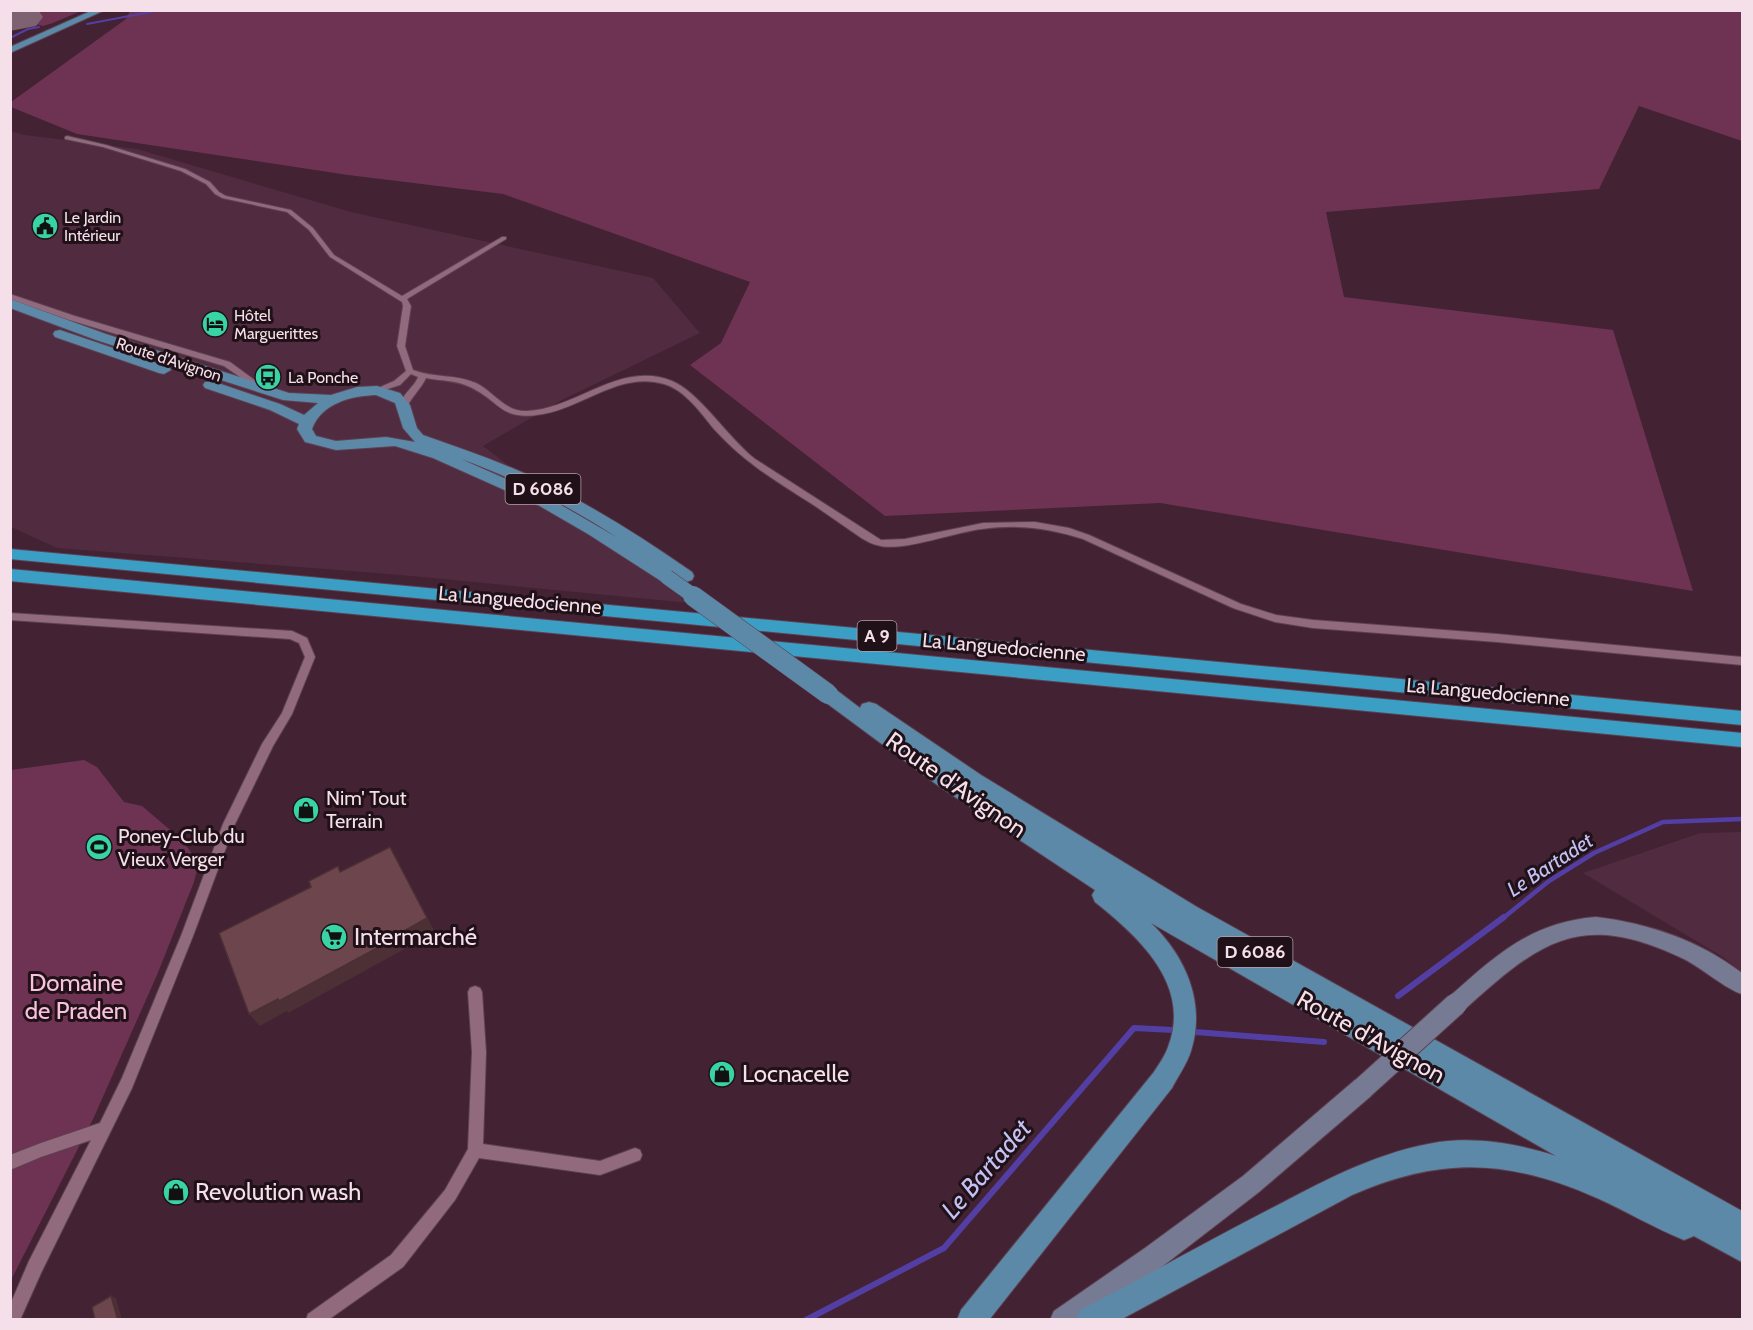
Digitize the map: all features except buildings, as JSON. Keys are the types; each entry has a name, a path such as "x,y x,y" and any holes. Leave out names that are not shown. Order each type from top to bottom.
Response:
{"highway":[{"name":"La Languedocienne","path":"10,554 1743,718"},
{"name":"La Languedocienne","path":"10,575 1743,740"}],"main road":[{"path":"10,45 88,10"},
{"path":"10,50 101,10"},
{"name":"Route d'Avignon","path":"10,303 101,337 288,398 330,399"},
{"name":"Route d'Avignon","path":"10,315 95,348 275,407 306,422"},
{"path":"375,391 393,395 404,407 399,423 391,430 368,442 335,446 321,444 310,438 305,431 306,422 319,406 330,399 352,392 375,391"},
{"name":"D 6086","path":"404,407 408,428 418,438 500,469 566,501 630,538 686,576 832,689"},
{"name":"D 6086","path":"368,442 383,440 406,444 516,486 603,534 832,689"},
{"name":"Route d'Avignon","path":"832,689 994,814 1099,882 1743,1249"},
{"name":"Route d'Avignon","path":"832,689 1099,862 1743,1225"},
{"path":"971,1320 1171,1068 1178,1056 1185,1025 1182,989 1161,947 1118,906 994,814"},
{"path":"1063,1320 1154,1257 1251,1184 1363,1088 1486,977 1530,943 1569,926 1601,924 1619,927 1668,943 1707,960 1743,985"},
{"path":"1668,943 1717,976 1743,997"},
{"path":"1090,1320 1344,1185 1394,1164 1443,1155 1484,1155 1550,1168 1598,1186 1743,1256"},
{"path":"1689,1194 1743,1215"}],"street":[{"path":"67,138 104,146 183,170 208,183 220,195 292,213 311,230 332,256 402,299 406,306 401,346 410,371 422,377 464,381 475,386 504,410 524,414 559,407 621,381 655,379 671,383 685,391 726,439 764,471 879,543 899,544 991,524 1037,524 1060,528 1086,537 1237,606 1275,618 1313,624 1497,638 1743,661"},
{"path":"402,299 504,238"},
{"path":"10,296 72,318 227,364 266,390"},
{"path":"375,391 397,383 410,371"},
{"path":"404,407 407,397 420,387 422,377"},
{"path":"10,616 292,635 303,641 309,652 307,669 287,714 268,744 229,824 158,1011 105,1128 35,1267 12,1320"},
{"path":"314,1320 397,1261 450,1195 475,1150 479,1052 475,992"},
{"path":"10,1163 105,1128"},
{"path":"475,1150 600,1168 635,1155"}],"shaded area":[{"path":"10,131 25,135 137,149 351,212 653,278 700,333 560,401 483,446 689,603 401,575 57,548 11,527"},
{"path":"1742,832 1742,972 1723,957 1583,873 1700,833"}],"green space":[{"path":"32,10 81,11 43,26 35,24"},
{"path":"130,11 1742,11 1742,141 1639,106 1599,189 1326,212 1344,297 1613,330 1693,591 1160,503 885,516 690,365 721,343 750,282 503,194 348,175 77,134 11,107 11,102 126,19"},
{"name":"Domaine de Praden","path":"84,760 97,767 124,802 142,806 182,840 199,863 194,882 157,975 94,1117 11,1280 11,770"}],"waterway":[{"path":"87,24 161,10"},
{"path":"10,38 28,29 39,27"},
{"name":"Le Bartadet","path":"1502,919 1549,881 1594,853 1663,822 1742,819"},
{"name":"Le Bartadet","path":"1398,996 1504,917"},
{"name":"Le Bartadet","path":"806,1320 944,1248 1134,1028 1173,1030"},
{"name":"Le Bartadet","path":"1195,1032 1324,1042"}],"runway":[{"path":"10,18 21,17"}],"place":[{"name":"Le Jardin Intérieur","path":"45,226"},
{"name":"Hôtel Marguerittes","path":"215,324"},
{"name":"La Ponche","path":"268,377"},
{"name":"Nim' Tout Terrain","path":"306,810"},
{"name":"Poney-Club du Vieux Verger","path":"99,847"},
{"name":"Intermarché","path":"334,937"},
{"name":"Locnacelle","path":"722,1074"},
{"name":"Revolution wash","path":"176,1192"}]}
